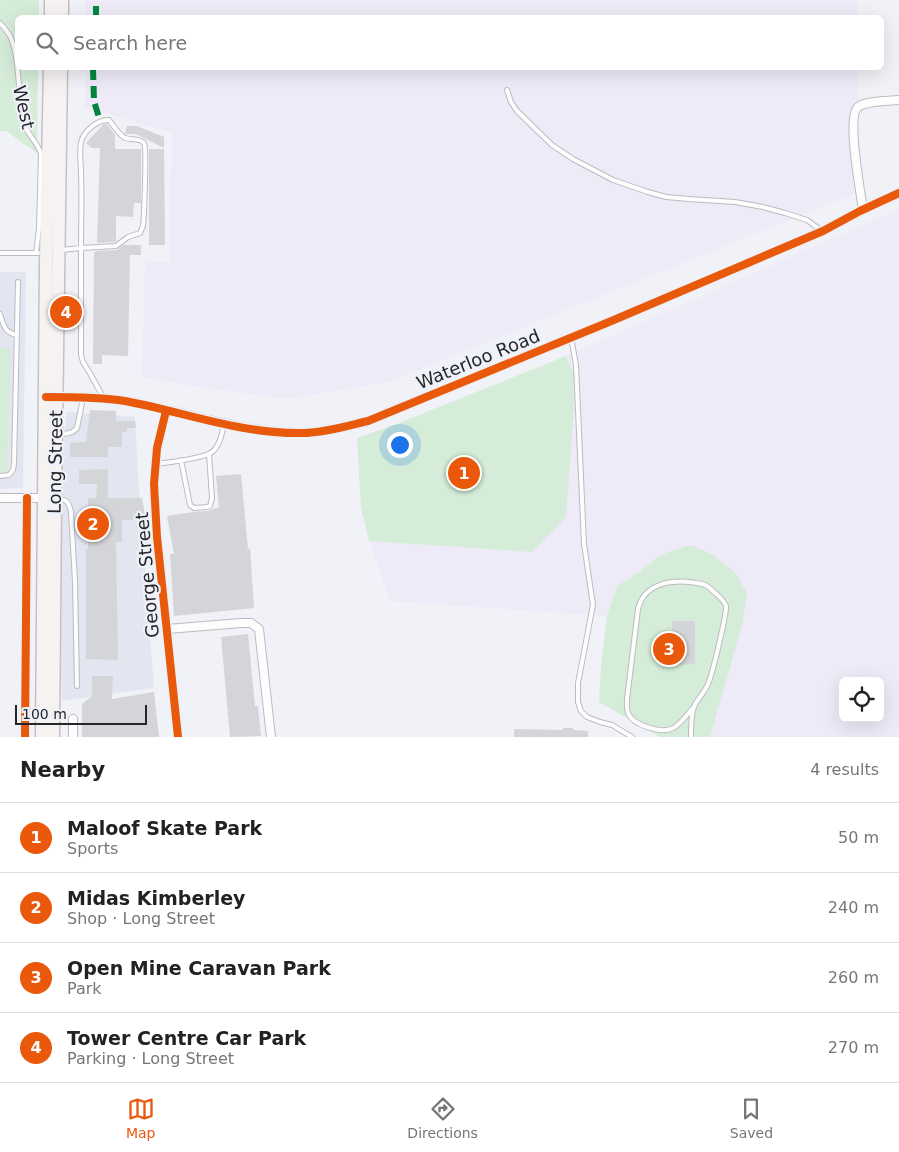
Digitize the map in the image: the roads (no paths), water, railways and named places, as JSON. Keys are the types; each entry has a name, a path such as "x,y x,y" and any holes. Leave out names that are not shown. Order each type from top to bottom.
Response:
{"highway":[{"path":"50,15 51,0"},
{"path":"62,0 62,15"},
{"name":"Long Street","path":"42,737 51,397 47,252 50,70"},
{"name":"Long Street","path":"47,252 61,70"},
{"name":"Long Street","path":"51,397 56,434 49,498 53,737"}],"street":[{"path":"863,210 855,160 853,118 855,111 864,104 899,100"},
{"name":"Waterloo Road","path":"51,397 123,401 224,424 265,430 302,433 336,429 368,421 571,337 823,231 899,193"},
{"name":"George Street","path":"166,411 157,448 154,484 157,537 178,737"},
{"path":"0,498 49,498"},
{"name":"Long Street","path":"25,737 27,498"},
{"path":"166,629 241,623 251,623 259,629 271,737"},
{"path":"73,719 73,737"}],"lane":[{"name":"West","path":"0,23 10,36 15,60"},
{"name":"West","path":"16,70 25,126 41,154 39,228 47,252"},
{"path":"507,90 511,102 517,111 552,145 573,160 613,180 666,196 735,202 763,207 807,220 823,231"},
{"path":"0,253 47,252 81,248 116,246 140,233 143,226 144,144 140,140 123,136 109,120 100,121 89,129 82,140 80,149 82,173 81,248 81,354 83,362 104,399"},
{"path":"0,476 9,475 13,470 14,464 18,282"},
{"path":"0,314 9,333 17,335"},
{"path":"571,337 576,365 584,544 593,605 578,683 578,702 581,711 587,717 612,725 632,737"},
{"path":"56,434 69,434 77,428 83,398"},
{"path":"155,464 212,453 220,440 224,424"},
{"path":"181,460 190,505 194,508 207,507 210,506 212,498 209,454"},
{"path":"49,498 67,500 70,504 75,582 77,686"},
{"path":"691,737 693,708 710,682 726,605 706,585 675,581 666,582 657,586 641,600 638,610 626,700 628,713 631,718 645,727 670,729 679,724 693,708"}],"place":[{"name":"Tower Centre Car Park","path":"66,312"},
{"name":"Maloof Skate Park","path":"464,473"},
{"name":"Midas Kimberley","path":"93,524"},
{"name":"Open Mine Caravan Park","path":"669,649"}]}
